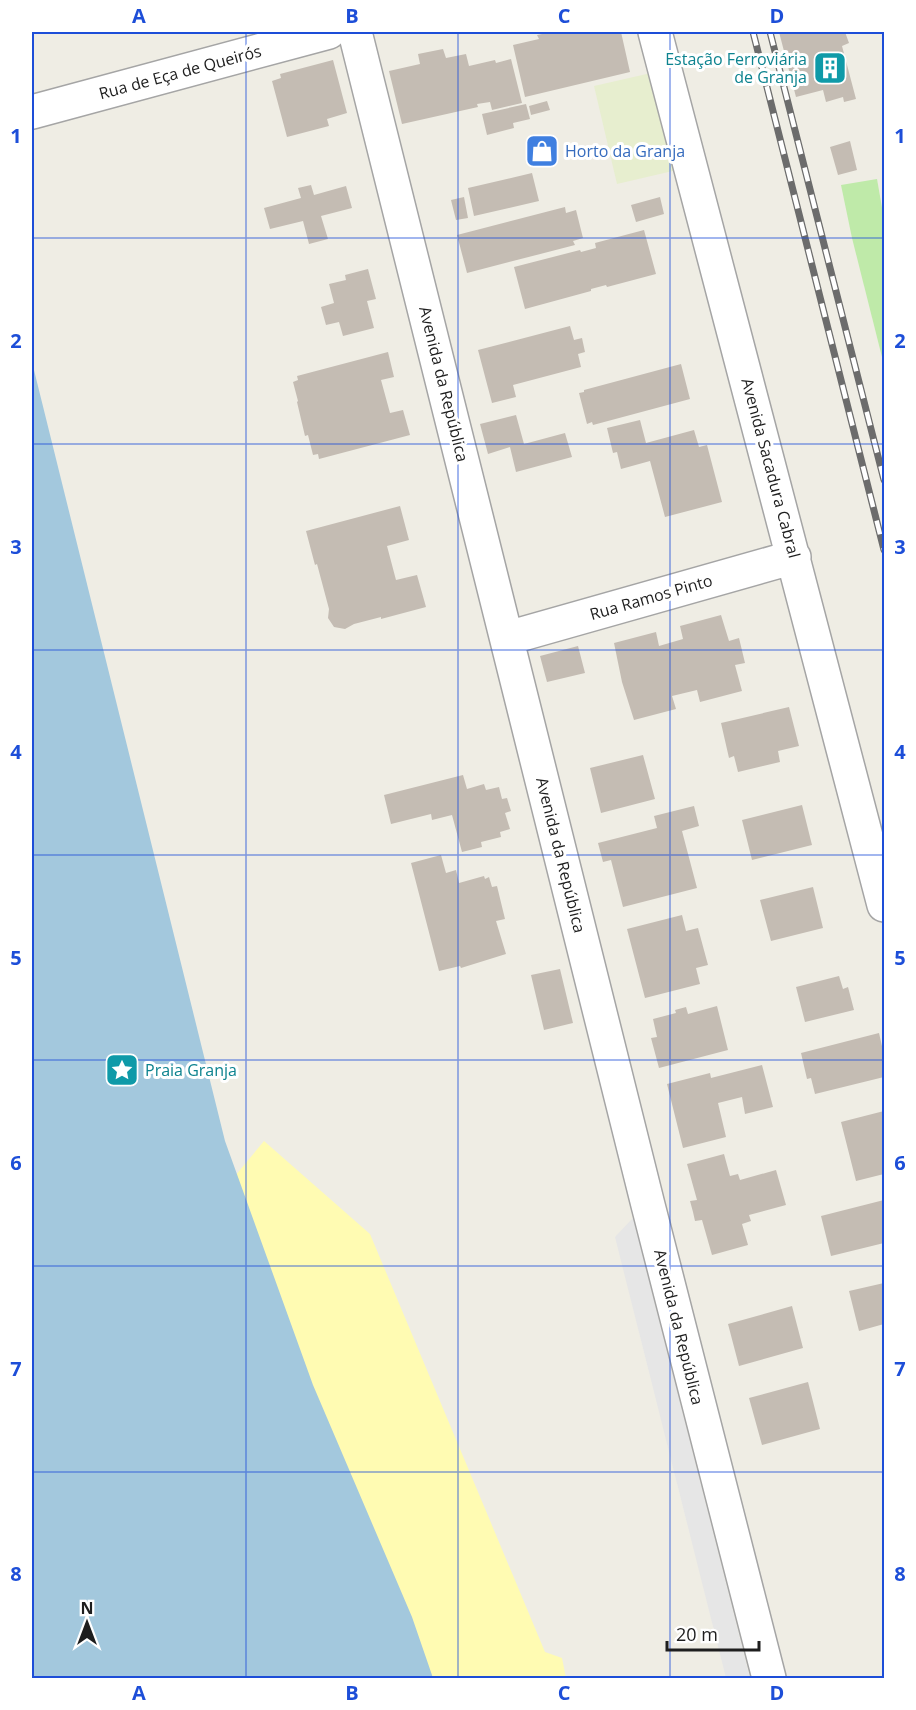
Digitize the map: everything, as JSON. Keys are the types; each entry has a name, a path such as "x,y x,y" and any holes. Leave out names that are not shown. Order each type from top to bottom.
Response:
{"street":[{"name":"Rua de Eça de Queirós","path":"32,112 329,32"},
{"name":"Avenida da República","path":"355,32 645,1194 769,1678"},
{"name":"Avenida Sacadura Cabral","path":"655,32 885,905"},
{"name":"Rua Ramos Pinto","path":"508,638 794,557"}],"green space":[{"path":"651,73 677,170 617,184 594,86"},
{"path":"877,179 884,219 884,365 841,185"}],"sand":[{"name":"Praia Granja","path":"32,428 230,1182 264,1141 370,1234 545,1652 562,1658 566,1678 285,1678"}],"shaded area":[{"path":"633,1218 750,1678 726,1678 615,1237"}],"water":[{"path":"32,362 225,1141 313,1385 412,1617 433,1678 32,1678"}],"building":[{"path":"552,32 621,32 630,72 525,97 513,45 539,39 537,35"},
{"name":"Estação Ferroviária de Granja","path":"779,32 845,32 849,43 842,46 856,99 844,102 843,97 826,102 823,90 796,97"},
{"path":"443,49 446,58 466,54 469,66 511,59 522,103 492,110 490,102 477,104 478,107 402,124 389,71 420,64 418,54"},
{"path":"333,60 347,113 327,119 329,126 287,137 272,81 281,78 280,74"},
{"path":"547,101 550,110 531,115 529,106"},
{"path":"526,104 530,119 513,123 514,128 487,135 482,114"},
{"path":"850,141 857,170 838,175 830,147"},
{"path":"532,173 539,201 474,216 468,188"},
{"path":"311,185 314,195 346,186 352,208 321,216 328,239 309,244 303,221 270,229 264,208 301,198 298,188"},
{"path":"464,197 468,218 456,220 451,200"},
{"path":"660,197 664,214 636,222 631,205"},
{"path":"565,207 566,213 576,210 583,238 573,241 575,245 467,273 457,235"},
{"path":"644,230 656,274 591,289 591,291 525,309 514,267 596,248 595,243"},
{"path":"368,269 376,299 367,301 374,328 343,336 339,322 326,325 321,307 334,303 329,284 346,280 345,275"},
{"path":"570,326 574,340 582,338 585,352 578,354 581,367 513,385 516,397 492,403 478,350"},
{"path":"388,352 394,377 381,380 390,413 403,410 410,435 319,459 318,454 313,455 308,435 305,436 297,402 293,382 298,380 297,376"},
{"path":"681,364 690,399 593,425 592,422 587,424 579,393"},
{"path":"516,415 524,444 565,433 572,457 516,472 510,447 488,454 480,424"},
{"path":"640,420 646,443 694,430 699,447 707,445 722,502 665,517 650,461 621,469 617,452 613,453 607,428"},
{"path":"400,506 409,540 387,546 396,580 417,575 426,607 354,624 345,629 334,627 328,618 329,609 306,531"},
{"path":"721,615 729,641 739,638 745,663 735,665 742,691 700,702 697,690 672,696 676,709 634,720 622,682 614,643 656,632 659,646 683,639 680,626"},
{"path":"578,646 585,673 547,682 540,656"},
{"path":"789,707 799,746 778,751 780,762 738,772 734,756 729,758 721,723"},
{"path":"643,755 655,799 601,813 590,768"},
{"path":"463,775 467,789 484,784 486,790 499,787 502,799 507,798 511,811 505,813 510,829 500,832 501,837 481,842 482,847 462,852 452,815 432,820 431,814 391,824 384,795"},
{"path":"802,805 812,845 752,860 742,820"},
{"path":"694,806 699,826 682,831 697,888 623,907 611,860 603,862 598,843 657,828 654,816"},
{"path":"441,855 446,873 456,870 459,883 484,876 485,879 489,877 492,887 497,886 505,919 496,921 506,954 461,968 460,966 439,971 411,863"},
{"path":"813,887 823,928 771,941 760,900"},
{"path":"682,915 686,931 698,928 708,965 696,968 700,984 645,998 627,929"},
{"path":"560,969 573,1023 544,1030 531,975"},
{"path":"839,976 843,989 848,987 854,1010 805,1022 796,987"},
{"path":"717,1006 728,1050 659,1068 651,1038 657,1037 653,1019 676,1013 675,1010 686,1007 688,1014"},
{"path":"879,1033 884,1055 884,1077 815,1094 811,1078 807,1079 801,1053"},
{"path":"762,1065 773,1107 745,1114 742,1097 718,1103 726,1137 683,1148 667,1084 710,1073 711,1078"},
{"path":"884,1111 884,1174 856,1181 841,1122"},
{"path":"724,1154 730,1176 738,1174 740,1180 776,1170 786,1205 749,1215 751,1221 742,1224 748,1245 712,1255 702,1220 695,1221 690,1201 697,1200 687,1164"},
{"path":"884,1200 884,1243 831,1256 821,1216"},
{"path":"884,1283 884,1324 859,1331 849,1291"},
{"path":"792,1306 803,1348 739,1366 728,1324"},
{"path":"808,1382 820,1429 762,1445 749,1398"}],"railway":[{"path":"753,32 884,550"},
{"path":"770,32 884,480"}],"place":[{"name":"Estação Ferroviária de Granja","path":"830,68"},
{"name":"Horto da Granja","path":"542,151"},
{"name":"Praia Granja","path":"122,1070"}]}
